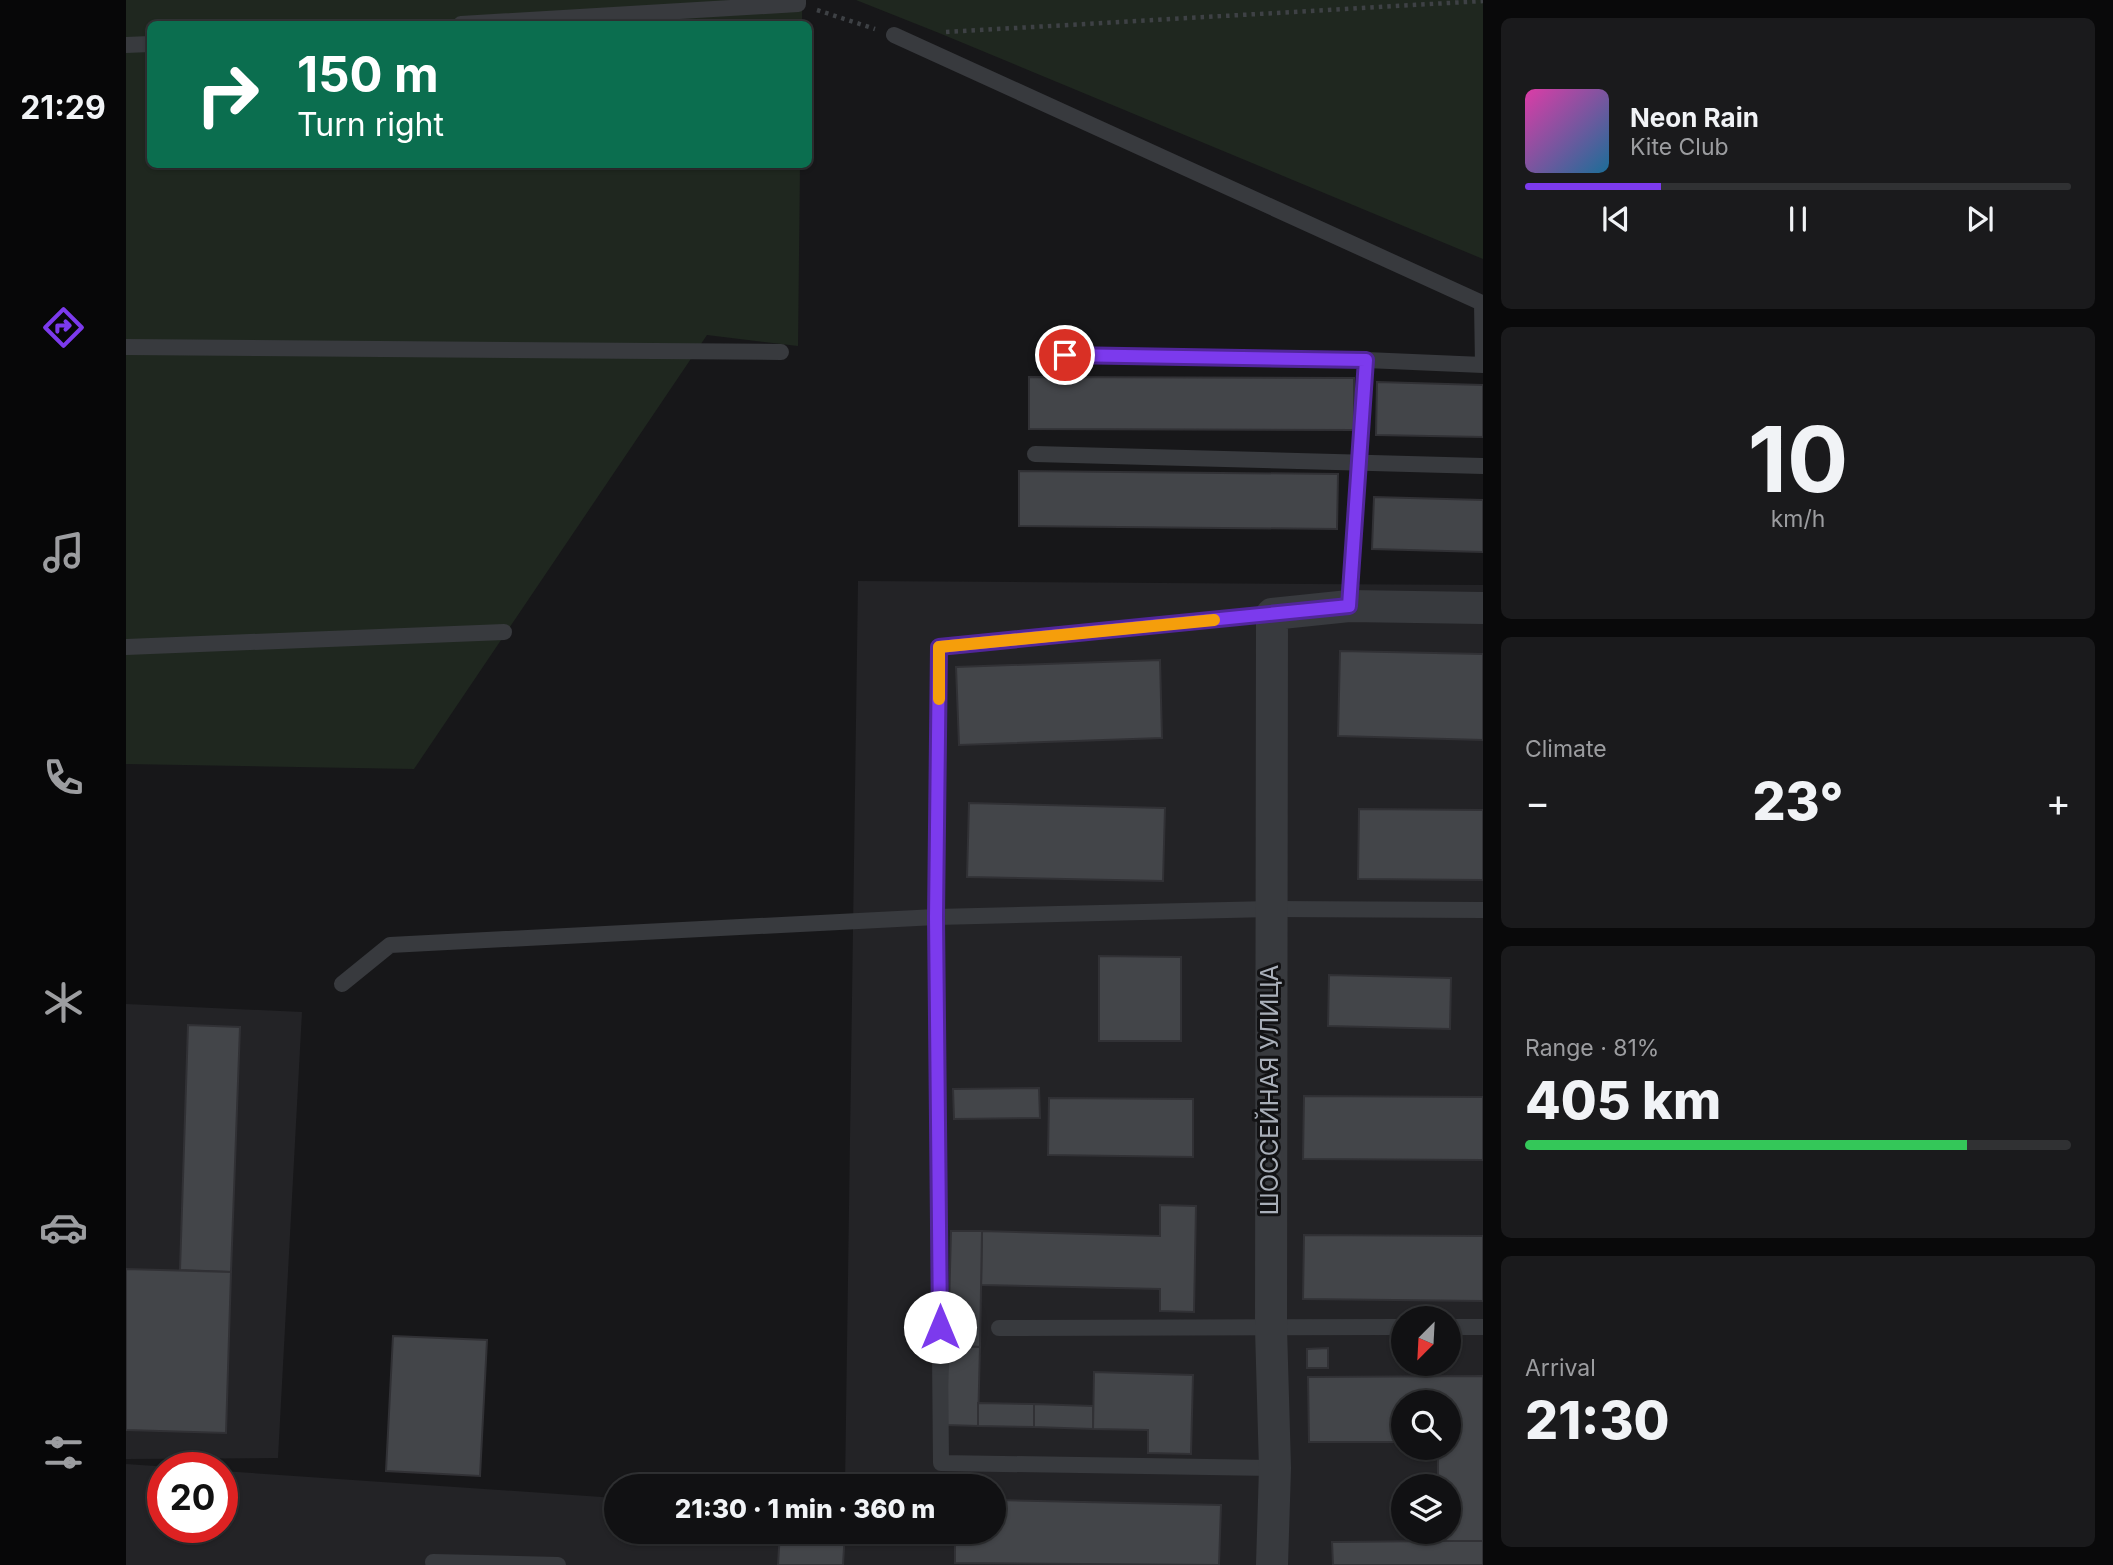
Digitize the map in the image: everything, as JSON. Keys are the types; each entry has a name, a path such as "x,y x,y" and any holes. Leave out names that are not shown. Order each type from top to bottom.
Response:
{"street":[{"path":"1272,614 1349,606 1483,608"},
{"name":"ШОССЕЙНАЯ УЛИЦА","path":"1272,614 1271,1328 1275,1468 1272,1565"}],"lane":[{"path":"507,21 798,2"},
{"path":"894,35 1482,303 1483,365 1366,360 1065,355"},
{"path":"126,45 147,44"},
{"path":"126,347 780,352"},
{"path":"1349,606 1366,360"},
{"path":"1035,454 1483,466"},
{"path":"1272,614 939,647 936,917 941,1463 1275,1468"},
{"path":"126,647 504,632"},
{"path":"342,985 390,946 936,917 1270,909 1483,910"},
{"path":"999,1328 1391,1327"},
{"path":"1461,1327 1483,1327"},
{"path":"433,1562 558,1565"}],"path":[{"path":"798,2 894,35 1483,1"}],"shaded area":[{"path":"126,0 802,0 802,21 147,21 147,168 800,168 798,346 707,335 414,769 126,764"},
{"path":"856,0 1483,0 1483,259 939,33"},
{"path":"858,581 1483,585 1483,1565 126,1565 126,1464 147,1465 147,1543 238,1543 238,1472 604,1497 604,1544 1006,1544 1006,1474 845,1474"},
{"path":"126,1004 302,1012 278,1458 238,1458 238,1452 147,1452 147,1459 126,1459"}],"building":[{"path":"1029,377 1354,378 1354,430 1029,429"},
{"path":"1377,382 1483,385 1483,437 1376,435"},
{"path":"1019,471 1338,474 1337,529 1019,526"},
{"path":"1374,497 1483,500 1483,552 1372,549"},
{"path":"1340,651 1483,654 1483,740 1338,736"},
{"path":"1160,660 1162,738 959,745 956,667"},
{"path":"969,803 1165,808 1163,881 967,877"},
{"path":"1359,809 1483,810 1483,880 1358,879"},
{"path":"1099,956 1181,957 1181,1041 1099,1041"},
{"path":"1329,975 1451,978 1450,1029 1328,1026"},
{"path":"188,1025 240,1027 231,1272 180,1270"},
{"path":"1039,1088 1040,1118 954,1119 953,1089"},
{"path":"1304,1096 1483,1097 1483,1160 1303,1159"},
{"path":"1049,1098 1193,1099 1193,1157 1048,1155"},
{"path":"1160,1205 1196,1206 1194,1312 1160,1311 1160,1289 981,1285 982,1231 1160,1236"},
{"path":"951,1231 982,1231 980,1347 948,1346"},
{"path":"1304,1235 1483,1236 1483,1301 1303,1299"},
{"path":"126,1269 231,1272 226,1433 126,1430"},
{"path":"393,1336 487,1340 480,1476 386,1471"},
{"path":"948,1346 980,1347 978,1426 946,1425"},
{"path":"1328,1348 1328,1368 1307,1368 1307,1349"},
{"path":"1094,1372 1193,1375 1191,1454 1148,1453 1148,1430 1093,1429"},
{"path":"1483,1376 1483,1541 1461,1541 1461,1474 1438,1474 1438,1460 1461,1460 1461,1390 1391,1390 1391,1442 1309,1442 1308,1377"},
{"path":"978,1403 1034,1404 1034,1427 978,1426"},
{"path":"1034,1404 1093,1406 1093,1429 1034,1427"},
{"path":"1006,1500 1221,1505 1219,1565 955,1563 955,1544 1006,1544"},
{"path":"1461,1541 1483,1541 1483,1565 1333,1565 1332,1542 1461,1544"},
{"path":"779,1544 844,1544 843,1565 778,1565"}],"slow traffic":[{"path":"939,699 939,647 1214,620"}],"route":[{"path":"940,1327 936,917 939,647 1349,606 1366,360 1065,355"}]}
